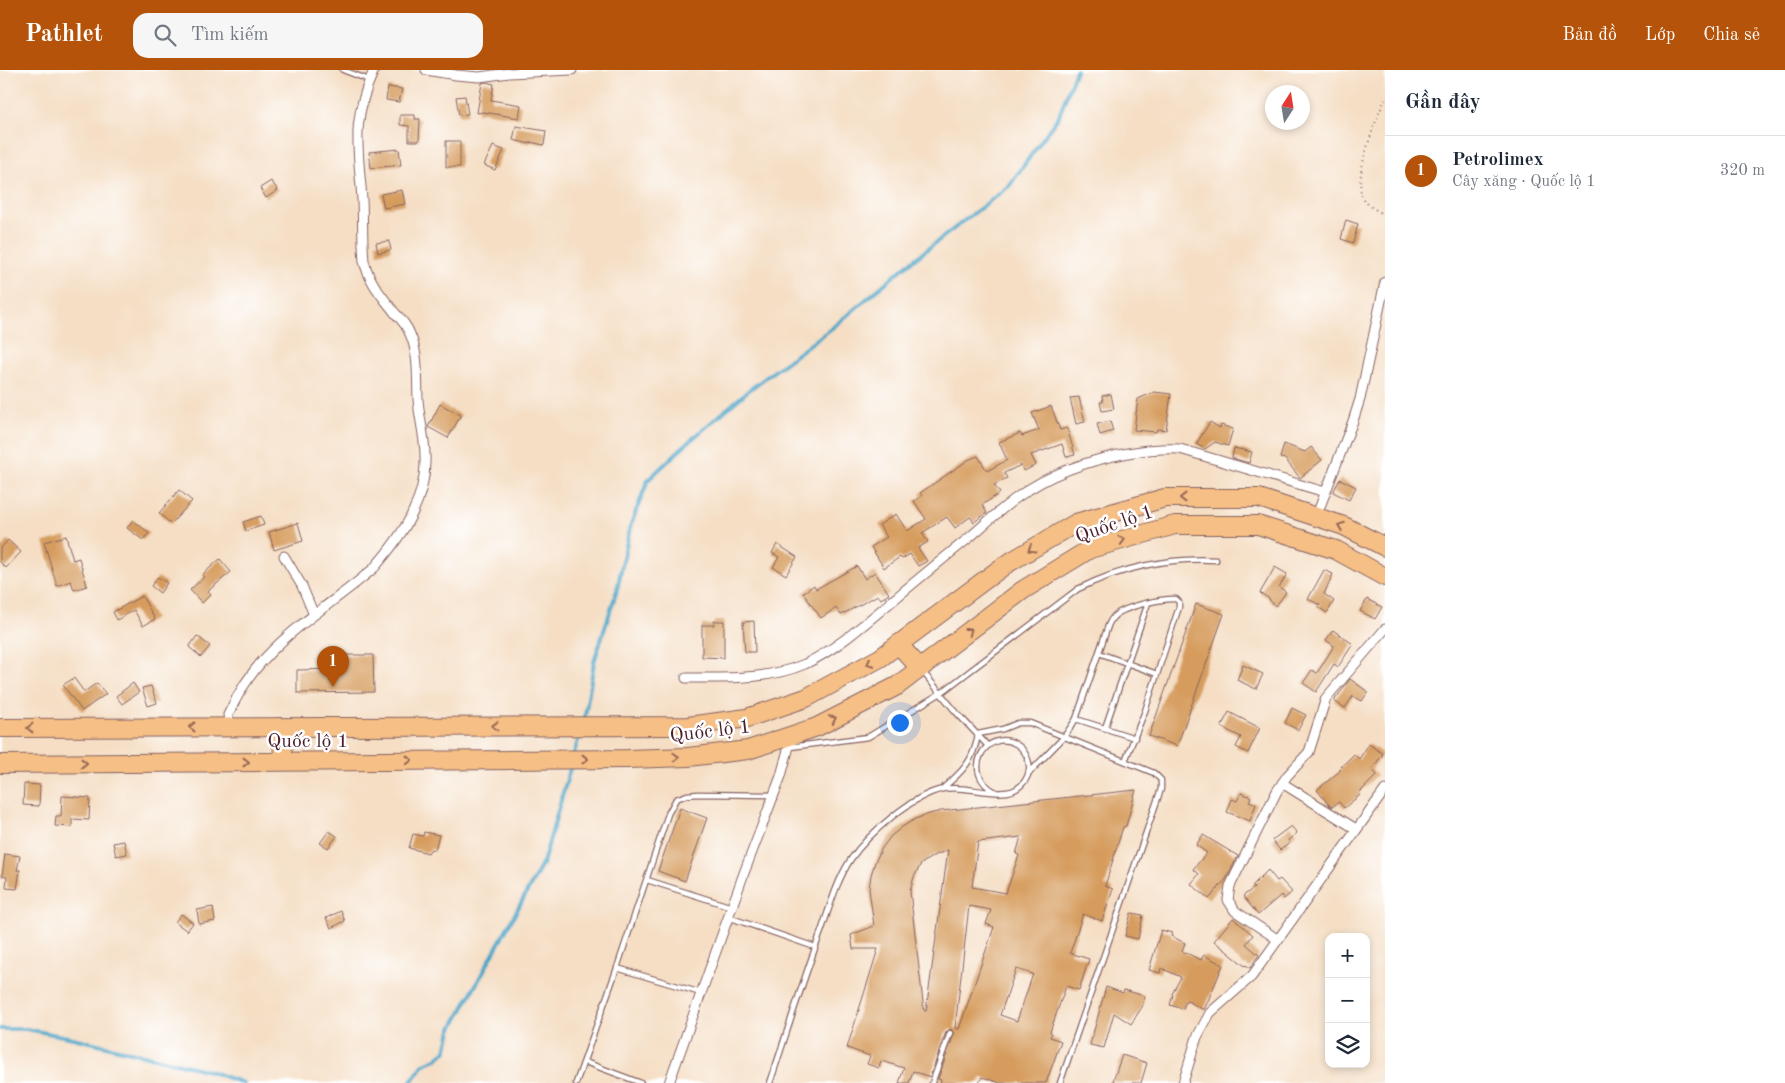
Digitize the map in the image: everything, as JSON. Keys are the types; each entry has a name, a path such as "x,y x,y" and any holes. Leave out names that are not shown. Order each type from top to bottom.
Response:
{"highway":[{"name":"Quốc lộ 1","path":"0,728 688,726 747,718 806,698 880,658 1005,564 1076,523 1165,498 1259,498 1344,526 1385,547"},
{"name":"Quốc lộ 1","path":"0,764 628,759 688,757 748,750 790,741 897,686 1022,590 1090,549 1175,525 1258,525 1336,550 1385,577"},
{"path":"898,644 920,668"},
{"path":"280,727 284,761"}],"street":[{"path":"231,727 228,715 245,683 268,654 314,615 358,582 387,553 410,520 416,506 424,472 425,445 419,410 413,343 404,324 374,286 364,261 362,200 357,140 359,114 374,70"},
{"path":"426,70 456,76 479,77 509,73 572,70"},
{"path":"1316,517 1348,437 1355,414 1385,282"},
{"path":"686,678 741,678 771,674 820,657 873,617 1020,494 1048,479 1083,464 1147,450 1161,448 1180,449 1325,492"},
{"path":"284,556 302,586 314,615"},
{"path":"1277,939 1235,911 1228,900 1230,886 1282,783 1309,752 1326,698 1385,629"},
{"path":"669,1083 700,993 786,761 790,741"},
{"path":"1282,783 1356,829"},
{"path":"1183,1083 1197,1037 1210,1013 1252,976 1385,790"}],"lane":[{"path":"343,70 370,80"},
{"path":"790,741 868,737 940,693 1078,588 1110,576 1156,564 1179,560 1216,560"},
{"path":"1028,773 1064,736 1076,719 1098,653 1108,626 1114,616 1125,610 1173,598 1180,602 1135,738 1125,761"},
{"path":"1105,728 1148,603"},
{"path":"1098,653 1157,674"},
{"path":"920,668 988,746"},
{"path":"1076,719 1135,738"},
{"path":"978,734 1025,722 1036,724 1157,775 1161,780 1161,789 1060,1083"},
{"path":"942,789 972,758 978,734"},
{"path":"770,1083 815,947 842,875 851,859 876,830 908,805 932,793 942,789 964,788 996,792 1005,793 1020,787 1028,773 1029,765 1023,750 1016,744 1000,741 988,746 980,756 978,774 982,782 996,792"},
{"path":"576,1083 617,968 668,814 676,799 680,796 698,794 773,795"},
{"path":"647,880 732,907"},
{"path":"728,917 815,947"},
{"path":"617,968 700,993"},
{"path":"932,1083 950,1033"},
{"path":"584,1062 641,1083"}],"path":[{"path":"1385,99 1362,166 1360,184 1365,201 1385,215"}],"building":[{"path":"482,83 494,84 491,100 521,105 519,118 483,112 477,113"},
{"path":"388,87 402,89 399,102 386,100"},
{"path":"465,96 468,114 459,115 456,97"},
{"path":"400,115 415,115 415,119 420,119 419,141 409,141 409,126 400,125"},
{"path":"516,126 546,131 544,145 513,140"},
{"path":"446,141 460,141 460,167 446,167"},
{"path":"493,146 504,150 495,170 484,165"},
{"path":"399,149 401,165 371,168 369,152"},
{"path":"271,181 278,190 266,198 260,188"},
{"path":"402,190 405,204 384,208 381,194"},
{"path":"1346,220 1358,224 1353,243 1341,239"},
{"path":"389,241 391,250 378,253 376,243"},
{"path":"1154,392 1171,394 1166,430 1157,429 1156,432 1134,430 1138,399"},
{"path":"1111,394 1114,409 1102,411 1100,402 1103,402 1102,396"},
{"path":"1079,397 1085,422 1076,424 1070,398"},
{"path":"440,404 461,415 448,438 428,427"},
{"path":"1051,406 1060,430 1067,428 1075,455 1066,457 1062,444 1031,455 1036,465 1024,471 1021,465 1004,473 1007,478 994,485 1000,493 982,505 987,513 974,522 970,517 955,528 947,517 922,533 928,542 918,548 927,561 918,566 910,554 902,559 900,557 884,568 871,547 887,537 879,525 896,514 907,531 926,519 914,501 922,496 920,493 968,460 978,456 987,471 1007,460 999,442 1020,433 1022,436 1039,430 1032,413"},
{"path":"1110,421 1113,431 1100,435 1097,424"},
{"path":"1210,422 1220,428 1221,425 1233,429 1228,446 1215,442 1205,449 1196,444"},
{"path":"1284,444 1305,452 1311,447 1322,460 1300,478 1285,459 1280,458"},
{"path":"1234,448 1252,452 1249,463 1232,458"},
{"path":"1340,479 1356,487 1349,500 1333,492"},
{"path":"179,490 192,501 171,524 159,513"},
{"path":"261,516 264,525 246,531 243,522"},
{"path":"133,520 149,533 143,540 127,528"},
{"path":"298,523 303,541 274,550 269,532"},
{"path":"66,536 73,560 79,558 87,586 74,590 71,581 57,586 44,542"},
{"path":"8,540 21,552 6,568 0,562 0,549"},
{"path":"777,544 797,557 786,575 773,567 779,557 772,553"},
{"path":"220,559 231,572 208,591 211,594 202,603 190,590 204,577 202,575"},
{"path":"857,566 865,579 875,572 889,594 881,599 878,595 841,615 836,608 821,618 803,593 814,585 816,589"},
{"path":"1275,567 1287,574 1279,587 1286,592 1276,606 1270,599 1260,593"},
{"path":"1324,570 1333,574 1324,594 1334,601 1327,613 1318,607 1320,605 1308,599"},
{"path":"158,577 167,583 160,593 151,586"},
{"path":"142,596 155,619 143,626 134,610 117,620 113,612"},
{"path":"1367,599 1382,607 1375,619 1360,611"},
{"path":"1196,604 1224,614 1177,746 1149,736"},
{"path":"714,621 724,621 724,658 702,657 702,625 714,625"},
{"path":"754,621 755,652 745,652 743,622"},
{"path":"1333,630 1353,644 1338,667 1334,664 1316,692 1303,683 1312,670 1317,673 1334,646 1326,640"},
{"path":"197,636 210,646 201,657 189,647"},
{"path":"336,655 373,655 374,692 297,693 297,670 336,669"},
{"path":"1243,665 1263,674 1256,689 1237,680"},
{"path":"74,678 84,692 97,683 106,694 82,711 63,685"},
{"path":"1350,679 1368,692 1362,701 1353,696 1345,708 1334,701"},
{"path":"133,683 139,692 122,704 116,696"},
{"path":"151,686 157,703 148,706 142,688"},
{"path":"1292,708 1306,715 1298,730 1285,723"},
{"path":"1229,712 1260,728 1248,753 1236,747 1241,737 1221,727"},
{"path":"1369,744 1383,754 1372,769 1377,775 1359,793 1360,795 1344,808 1339,802 1332,807 1317,790 1341,770 1339,769 1354,754 1359,759"},
{"path":"24,784 40,785 39,806 23,805"},
{"path":"1136,790 1126,826 1123,827 1105,886 1113,889 1102,921 1083,914 1070,953 1089,959 1079,990 1066,986 1050,1032 1052,1033 1050,1037 1061,1041 1046,1083 1000,1083 982,1077 979,1083 940,1083 941,1080 938,1079 954,1034 951,1029 946,1032 930,1077 913,1071 909,1083 899,1083 904,1068 881,1061 879,1068 867,1064 870,1056 847,1048 878,949 853,949 851,935 874,926 869,889 875,862 891,836 902,827 915,819 941,811","holes":["1021,837 1016,854 1019,855 1006,893 972,887 978,842","948,850 926,1011 924,1011 910,891 914,877 921,864 933,856","969,906 991,910 986,924 994,927 959,1029 955,1028","1016,969 1033,974 1017,1021 1000,1015"]},
{"path":"1241,793 1251,797 1249,801 1256,804 1250,821 1227,812 1232,799 1237,801"},
{"path":"62,796 90,798 89,820 72,819 72,827 55,826 56,816 61,816"},
{"path":"680,808 707,818 685,881 658,871"},
{"path":"1291,826 1297,833 1288,840 1290,843 1280,850 1272,840"},
{"path":"329,831 337,836 328,848 320,843"},
{"path":"424,832 439,835 435,850 431,849 428,853 409,848 413,834 423,836"},
{"path":"1203,835 1238,856 1226,879 1209,899 1191,884 1199,874 1193,869 1207,853 1196,845"},
{"path":"124,841 127,854 116,856 113,843"},
{"path":"5,854 20,856 17,870 20,870 17,889 6,888 7,877 2,876"},
{"path":"1268,870 1277,881 1280,879 1292,892 1284,899 1281,895 1258,915 1243,896 1254,888 1252,886"},
{"path":"213,907 215,921 199,924 197,910"},
{"path":"341,911 345,921 331,928 326,918"},
{"path":"1131,913 1143,915 1138,939 1125,936"},
{"path":"181,914 193,923 187,931 175,922"},
{"path":"1233,918 1253,935 1246,944 1259,955 1250,968 1214,941"},
{"path":"1161,930 1172,933 1171,936 1185,943 1182,951 1201,960 1204,955 1223,965 1204,1010 1186,1000 1183,1009 1170,1005 1172,994 1181,977 1161,968 1160,973 1149,970"},
{"path":"1106,987 1123,993 1124,990 1145,996 1142,1007 1131,1024 1114,1013 1104,1048 1090,1045"},
{"path":"1122,1055 1147,1063 1141,1083 1119,1083 1113,1081"}],"waterway":[{"path":"584,722 594,662 617,590 630,527 648,480 749,390 832,328 907,265 1009,186 1059,116 1076,70"},
{"path":"574,753 581,731"},
{"path":"410,1083 424,1064 436,1059 446,1051 451,1030 543,863 571,765"},
{"path":"0,1029 26,1029 73,1038 209,1071 243,1083"}],"place":[{"name":"Petrolimex","path":"333,687"}]}
